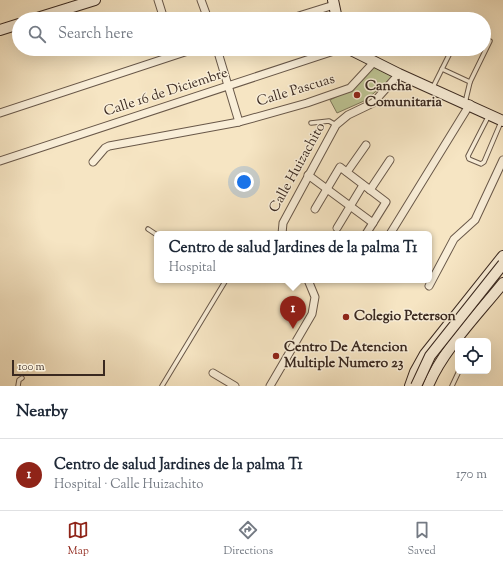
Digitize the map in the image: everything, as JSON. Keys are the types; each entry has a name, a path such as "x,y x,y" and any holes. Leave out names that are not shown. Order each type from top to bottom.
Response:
{"street":[{"path":"57,12 96,0"},
{"path":"158,0 162,12"},
{"path":"201,0 205,12"},
{"path":"308,12 334,2 336,12"},
{"path":"0,30 12,26"},
{"path":"0,113 164,56"},
{"path":"219,56 240,122"},
{"name":"Calle 16 de Diciembre","path":"0,161 319,56"},
{"path":"362,56 399,74 468,103 503,120"},
{"name":"Calle Pascuas","path":"93,162 105,148 109,146 240,122 307,103 350,88 374,62"},
{"name":"Calle Huizachito","path":"282,231 283,223 336,125 348,115 372,103 399,74"},
{"path":"392,231 468,103"},
{"path":"347,172 366,145"},
{"path":"370,190 390,160"},
{"path":"432,280 454,239 474,220 503,160"},
{"path":"308,175 327,189 350,207 370,228 386,202 340,167 327,189 315,209"},
{"path":"337,228 363,185"},
{"path":"410,386 415,372 425,354 503,256"},
{"path":"416,386 430,356 503,264"},
{"path":"422,386 430,368 456,331 503,273"},
{"path":"270,386 312,314 315,297 309,283"},
{"path":"428,386 437,368 503,283"},
{"path":"479,286 486,287 491,290 493,295"},
{"path":"457,313 460,320 470,324"},
{"path":"213,373 235,386"}],"lane":[{"path":"432,88 448,56"},
{"path":"468,103 470,82 483,56"},
{"path":"442,69 470,82"},
{"path":"489,114 468,156 469,159 481,164 484,162 503,120"},
{"path":"310,123 329,121 336,125"},
{"path":"148,229 154,233"},
{"path":"162,386 224,283"},
{"path":"452,386 458,374"},
{"path":"18,386 19,380 22,378"}],"green space":[{"name":"Cancha Comunitaria","path":"372,66 394,77 364,101 337,113 330,100 352,89"}],"place":[{"name":"Cancha Comunitaria","path":"357,95"},
{"name":"Colegio Peterson","path":"346,317"},
{"name":"Centro de salud Jardines de la palma T1","path":"293,329"},
{"name":"Centro De Atencion Multiple Numero 23","path":"276,356"}]}
